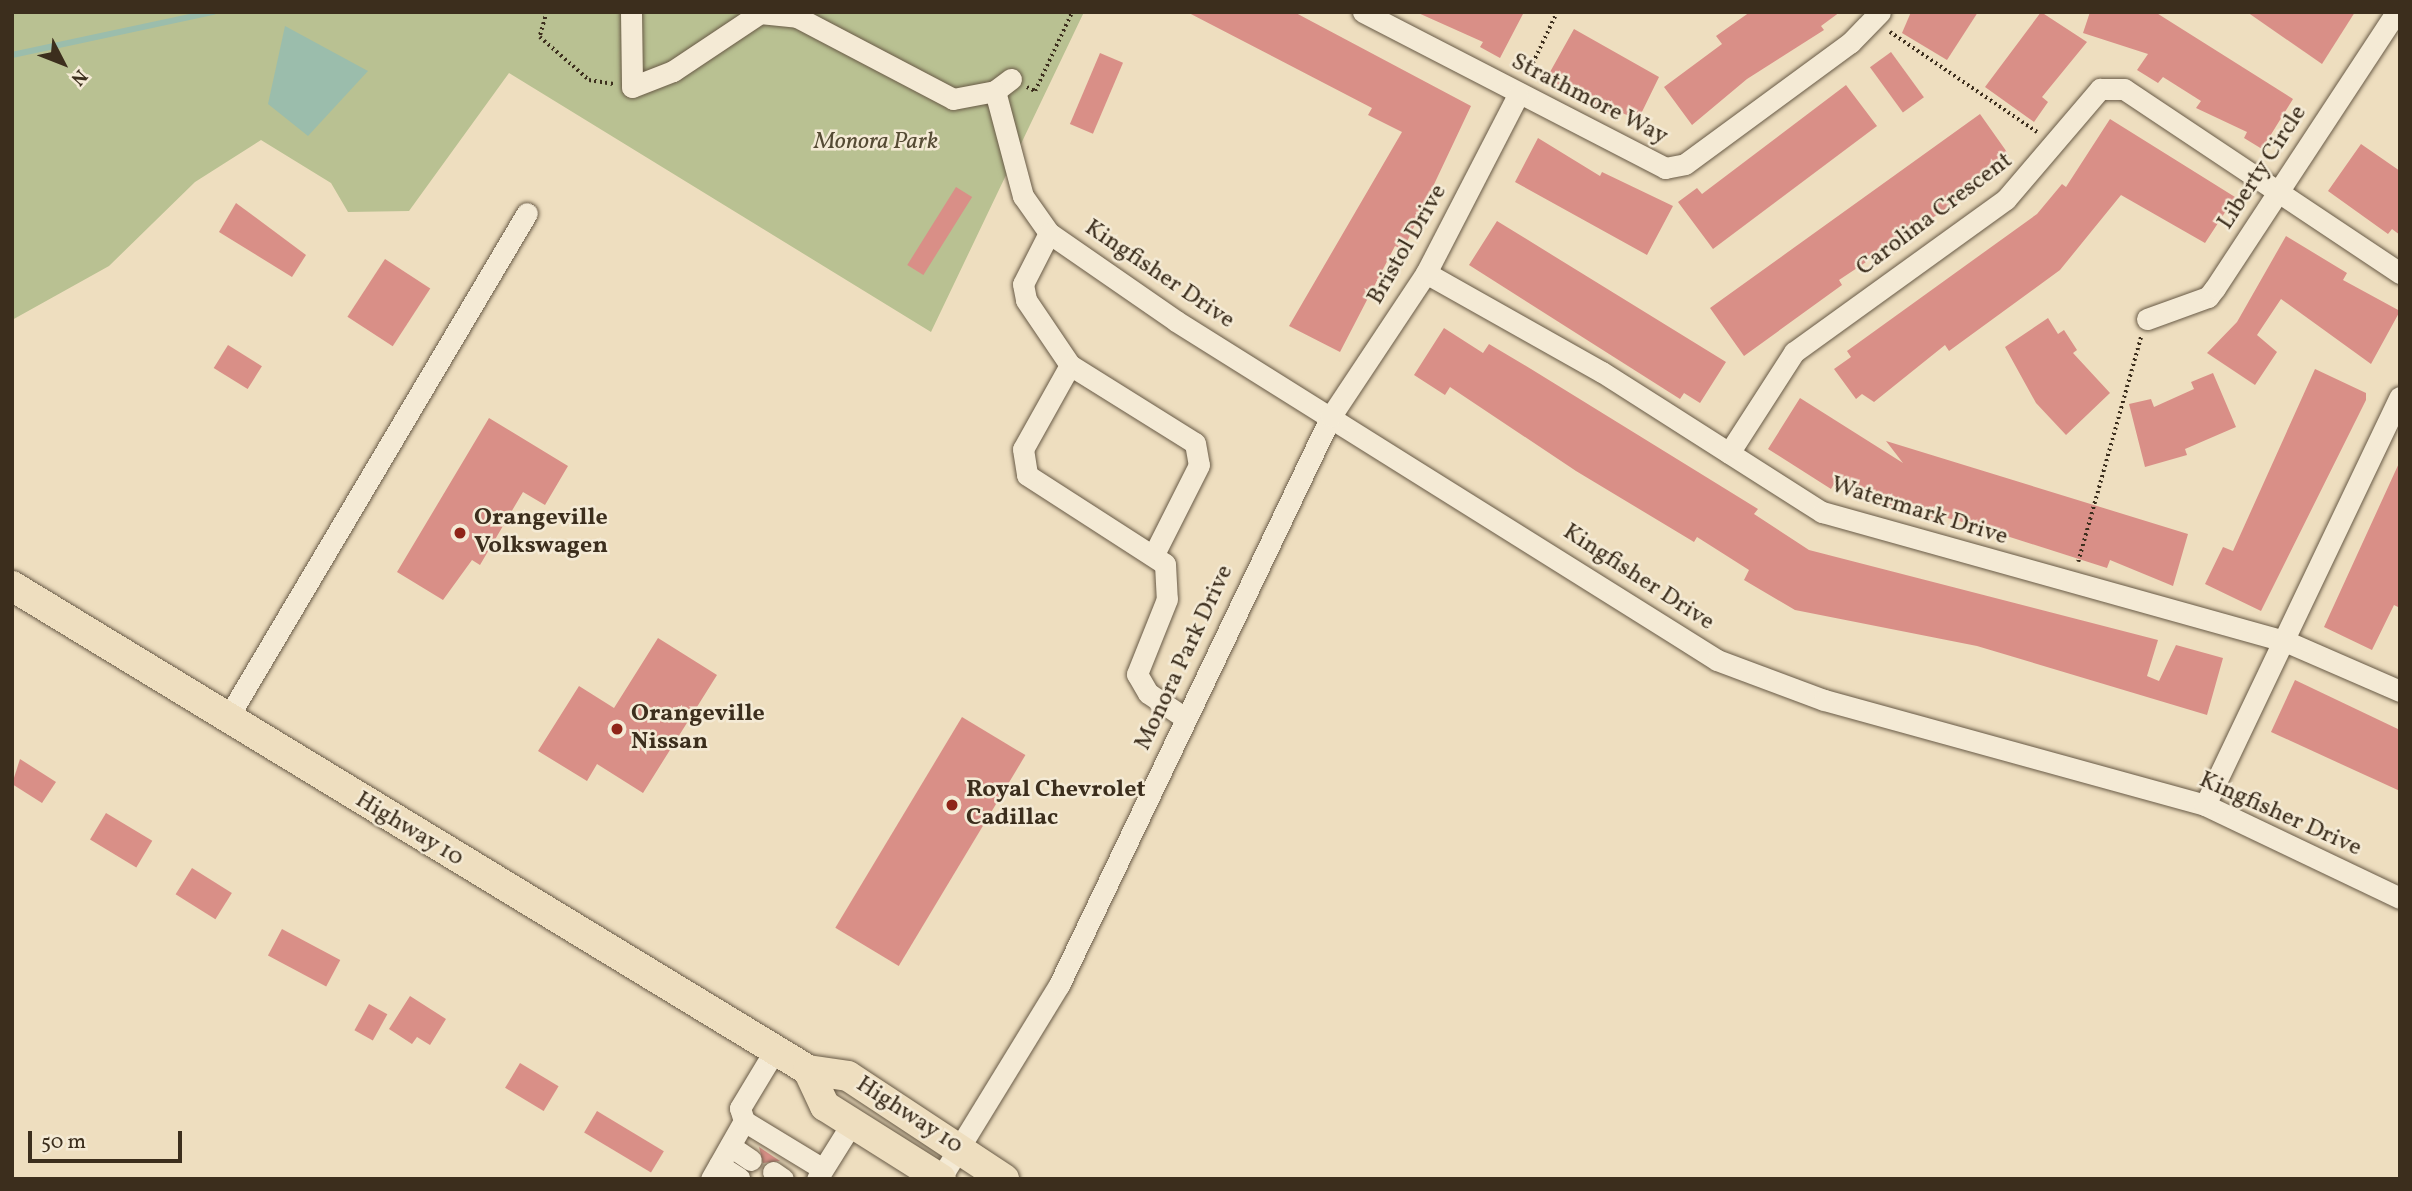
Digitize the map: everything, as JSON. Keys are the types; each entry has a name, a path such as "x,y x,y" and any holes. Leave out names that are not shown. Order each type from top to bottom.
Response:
{"highway":[{"name":"Highway 10","path":"12,586 808,1070 848,1076 1004,1179"},
{"name":"Highway 10","path":"808,1070 825,1105 940,1179"}],"street":[{"path":"631,12 632,87 673,71 760,13 797,16 845,38 934,93 953,99 1003,85"},
{"name":"Strathmore Way","path":"1363,12 1657,165 1676,168 1877,16"},
{"name":"Liberty Circle","path":"2147,319 2208,297 2396,12"},
{"name":"Kingfisher Drive","path":"1003,85 1023,196 1049,233 1176,321 1717,660 1762,681 2204,805 2400,898"},
{"name":"Carolina Crescent","path":"1729,453 1794,352 2006,199 2054,144 2088,98 2115,87 2280,190 2400,273"},
{"name":"Bristol Drive","path":"1331,416 1426,272 1518,95"},
{"path":"227,719 527,213"},
{"path":"1049,233 1023,284 1026,300 1070,365 1195,443 1199,465 1154,554"},
{"name":"Watermark Drive","path":"1426,272 1729,453 1822,512 2285,641 2400,691"},
{"path":"1070,365 1023,449 1027,475 1154,554 1165,564 1167,599 1137,674 1148,693 1185,718"},
{"path":"2204,805 2400,397"},
{"name":"Monora Park Drive","path":"940,1179 1059,985 1331,416"},
{"path":"775,1050 740,1108 744,1121 820,1174 852,1123"},
{"path":"739,1178 715,1172 744,1121"},
{"path":"730,1146 751,1160"}],"path":[{"path":"547,12 540,37 569,66 589,80 632,87"},
{"path":"1003,85 1035,91 1072,12"},
{"path":"1518,95 1557,12"},
{"path":"1877,16 2054,144"},
{"path":"2073,584 2147,319"}],"green space":[{"name":"Monora Park","path":"12,12 1084,12 931,332 509,73 409,211 348,212 331,183 261,140 195,182 109,266 12,320"}],"shaded area":[{"path":"285,26 368,71 308,136 268,104"}],"building":[{"path":"1187,12 1294,12 1471,106 1403,250 1395,246 1340,352 1289,326 1402,132 1368,115 1372,108"},
{"path":"1416,12 1524,12 1500,58 1480,47 1483,42"},
{"path":"1750,12 1840,12 1821,26 1824,30 1747,79 1692,125 1664,87 1722,44 1716,36"},
{"path":"1911,12 1978,12 1947,60 1902,33"},
{"path":"2041,12 2087,42 2042,97 2048,102 2034,122 1985,87"},
{"path":"2090,12 2155,12 2293,99 2262,149 2244,138 2247,132 2196,108 2201,101 2163,77 2158,83 2137,70 2148,54 2083,33"},
{"path":"2247,12 2355,12 2322,64"},
{"path":"1574,29 1659,77 1638,120 1620,112 1617,118 1545,81"},
{"path":"1891,52 1924,97 1903,113 1870,67"},
{"path":"1100,53 1123,63 1093,134 1070,124"},
{"path":"1846,85 1877,126 1713,249 1678,202 1697,188 1702,194"},
{"path":"1980,114 2009,155 1968,183 1973,191 1839,280 1842,285 1744,356 1710,308"},
{"path":"2110,119 2235,197 2205,243 2121,195 2060,270 1949,351 1945,345 1874,402 1862,394 1856,399 1834,369 1851,357 1847,351 2037,214 2062,184 2066,187"},
{"path":"1538,138 1600,176 1602,172 1673,206 1647,255 1515,182"},
{"path":"2361,144 2400,171 2400,235 2392,229 2388,234 2328,191"},
{"path":"956,187 972,197 923,275 907,265"},
{"path":"236,203 306,255 292,277 219,232"},
{"path":"1497,221 1726,362 1700,403 1684,393 1680,399 1469,265"},
{"path":"2286,236 2347,273 2343,280 2400,311 2371,364 2281,299 2257,335 2277,352 2255,385 2207,353 2237,322"},
{"path":"385,259 430,288 393,346 347,317"},
{"path":"2048,318 2058,334 2064,330 2077,350 2073,353 2110,393 2066,435 2036,403 2005,347"},
{"path":"1444,328 1483,353 1489,344 1531,369 1758,509 1754,514 1809,550 2158,640 2147,676 2159,681 2176,645 2223,658 2207,715 1977,646 1795,610 1744,580 1749,570 1697,537 1694,542 1576,471 1450,387 1445,395 1414,375"},
{"path":"228,345 262,366 248,389 214,368"},
{"path":"2315,369 2366,393 2366,400 2261,611 2205,584 2223,547 2233,551"},
{"path":"2213,373 2236,427 2185,449 2187,455 2145,467 2129,404 2151,399 2154,407 2194,389 2191,382"},
{"path":"1800,398 1903,463 1886,441 2188,534 2173,586 2110,560 2107,568 1966,523 1940,516 1938,523 1870,503 1835,482 1831,489 1768,449"},
{"name":"Orangeville Volkswagen","path":"489,418 568,466 545,505 523,492 480,565 472,560 443,600 397,572"},
{"path":"2400,461 2400,608 2394,605 2372,650 2324,627"},
{"name":"Orangeville Nissan","path":"658,638 717,675 643,793 597,764 587,781 538,751 579,686 614,708"},
{"path":"2295,680 2400,730 2400,791 2271,732"},
{"name":"Royal Chevrolet Cadillac","path":"962,717 1025,755 899,966 835,928"},
{"path":"20,759 56,782 42,803 12,784"},
{"path":"106,813 152,841 136,867 90,840"},
{"path":"192,868 232,893 215,919 176,894"},
{"path":"282,929 340,960 326,986 268,955"},
{"path":"410,996 446,1019 430,1045 417,1037 412,1044 389,1029"},
{"path":"369,1004 387,1014 373,1040 354,1030"},
{"path":"520,1063 559,1086 544,1111 505,1088"},
{"path":"597,1111 664,1151 651,1173 584,1132"},
{"path":"759,1147 780,1161 763,1163"}],"waterway":[{"path":"12,55 213,12"}],"place":[{"name":"Orangeville Volkswagen","path":"460,533"},
{"name":"Orangeville Nissan","path":"617,729"},
{"name":"Royal Chevrolet Cadillac","path":"952,805"}]}
